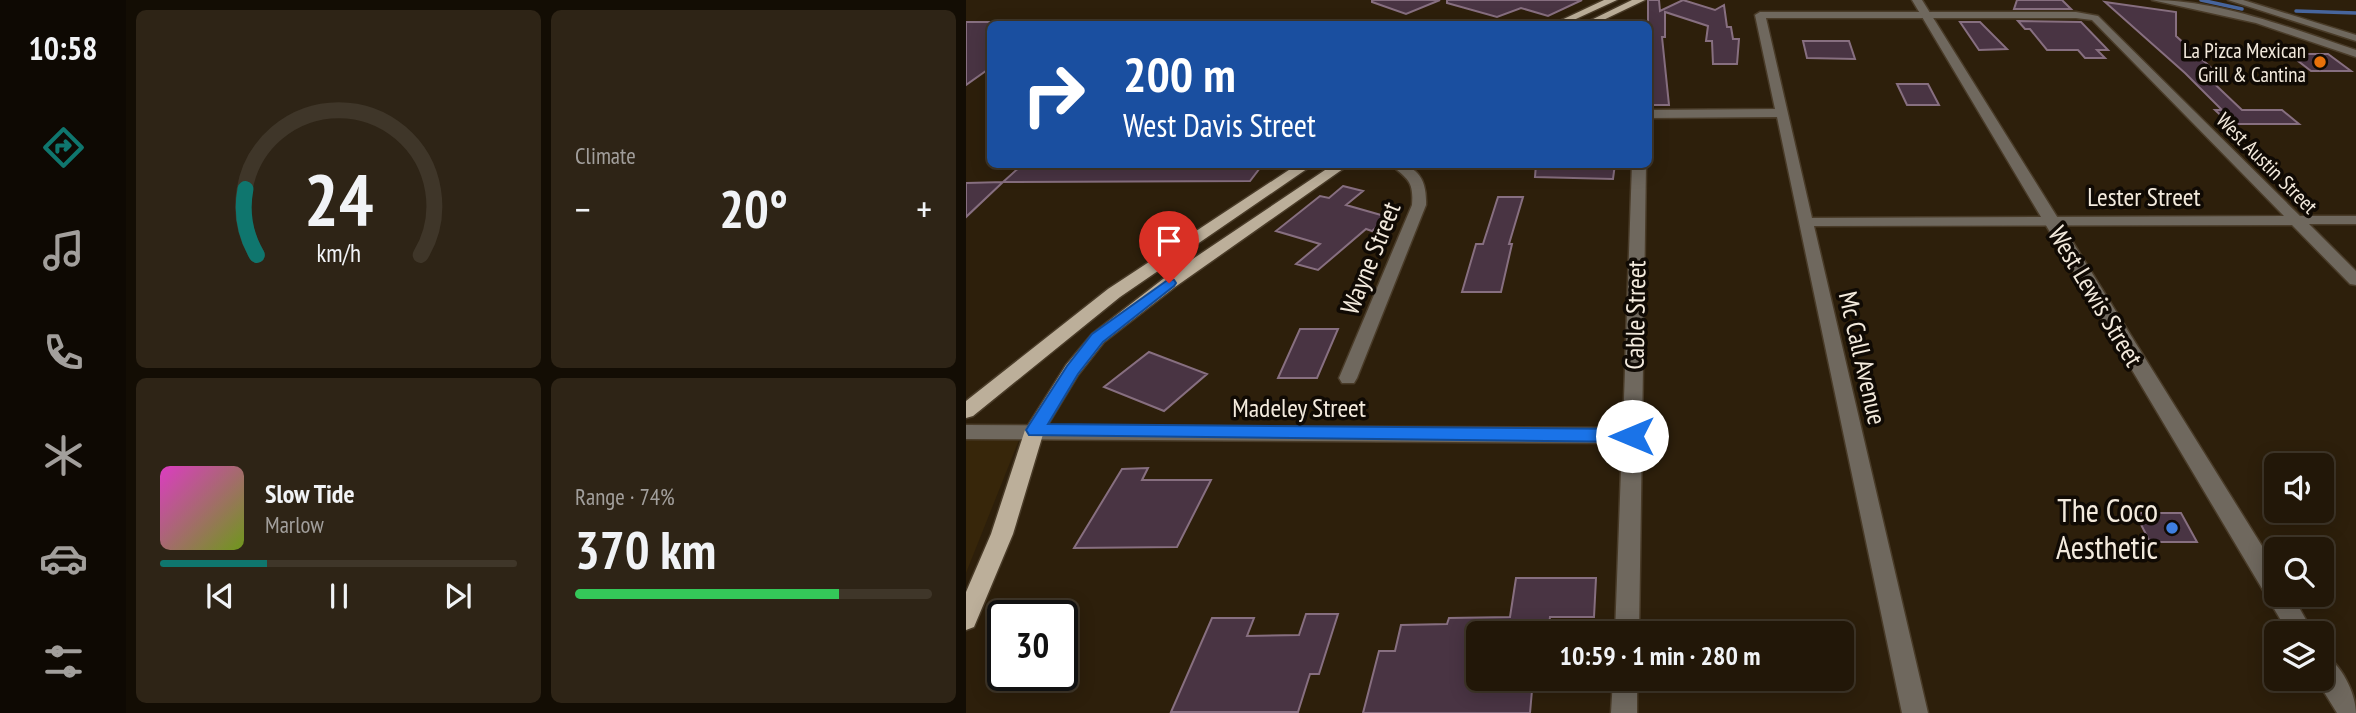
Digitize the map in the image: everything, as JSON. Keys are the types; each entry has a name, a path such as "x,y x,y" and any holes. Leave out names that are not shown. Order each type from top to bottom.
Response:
{"main road":[{"path":"1566,21 1612,0"},
{"path":"1594,21 1640,0"},
{"path":"966,411 1114,293 1302,168"},
{"path":"966,620 1002,534 1035,430 1072,370 1097,338 1169,283 1338,168"},
{"path":"1169,283 1186,261 1222,231 1223,225 1219,221"}],"street":[{"name":"West Lewis Street","path":"1917,0 2264,570"},
{"path":"2157,0 2258,21 2356,54"},
{"path":"2232,0 2356,38"},
{"path":"2258,21 2270,10"},
{"name":"Mc Call Avenue","path":"1915,713 1760,15 1926,15"},
{"name":"West Austin Street","path":"1926,15 2090,16 2099,21 2356,280"},
{"path":"1652,114 1782,113"},
{"name":"Wayne Street","path":"1348,377 1419,205 1420,188 1403,168"},
{"name":"Cable Street","path":"1627,621 1639,168"},
{"name":"Lester Street","path":"1807,222 2356,220"},
{"name":"Madeley Street","path":"966,432 1035,430 1632,436"},
{"path":"2334,685 2351,713"},
{"path":"1624,713 1625,691"}],"shaded area":[{"path":"966,439 1019,440 966,573"}],"building":[{"path":"1372,0 1440,0 1406,14"},
{"path":"1447,0 1582,0 1548,16 1521,8 1497,17 1447,3"},
{"path":"1648,0 1659,0 1660,11 1683,0 1715,10 1724,5 1727,27 1731,27 1733,39 1739,39 1737,64 1713,64 1712,41 1706,41 1708,26 1665,12 1665,37 1662,37 1669,105 1652,105 1652,21 1648,21"},
{"path":"2017,0 2062,0 2071,9 2014,9"},
{"path":"2105,2 2176,12 2176,36 2217,73 2203,73 2242,110 2282,110 2299,124 2230,124 2215,110 2222,110 2185,73"},
{"path":"2018,21 2081,22 2108,50 2097,50 2105,58 2085,58 2078,50 2047,50 2030,29 2025,29"},
{"path":"966,22 987,22 987,70 966,85"},
{"path":"1960,22 1980,22 2007,49 1979,50"},
{"path":"1803,41 1849,41 1855,59 1807,58"},
{"name":"La Pizca Mexican Grill & Cantina","path":"2289,54 2328,54 2351,71 2311,71"},
{"path":"1897,84 1928,84 1939,105 1907,105"},
{"path":"1019,168 1260,168 1250,181 1003,182"},
{"path":"1536,168 1614,168 1613,179 1535,177"},
{"path":"1003,182 966,217 966,183"},
{"path":"1343,186 1363,191 1346,205 1388,217 1372,231 1366,229 1318,270 1296,264 1320,244 1276,231 1320,196 1329,198"},
{"path":"1498,197 1523,197 1509,244 1512,244 1501,292 1462,292 1476,244 1483,244"},
{"path":"1300,329 1338,329 1317,378 1278,378"},
{"path":"1149,352 1207,374 1164,411 1104,387"},
{"path":"1148,468 1142,480 1211,480 1177,547 1074,548 1122,469"},
{"path":"2135,513 2181,513 2197,542 2150,542"},
{"path":"1516,578 1596,578 1594,617 1550,617 1550,621 1466,621 1466,691 1532,691 1530,713 1363,713 1379,651 1395,651 1401,625 1447,624 1449,618 1510,617"},
{"path":"1306,614 1338,614 1319,674 1310,674 1298,712 1171,712 1212,618 1254,618 1247,636 1299,635"}],"waterway":[{"path":"2201,0 2242,9"},
{"path":"2296,11 2356,13"}],"place":[{"name":"La Pizca Mexican Grill & Cantina","path":"2320,62"},
{"name":"The Coco Aesthetic","path":"2172,528"}],"route":[{"path":"1169,283 1097,338 1072,370 1035,430 1632,436"}]}
